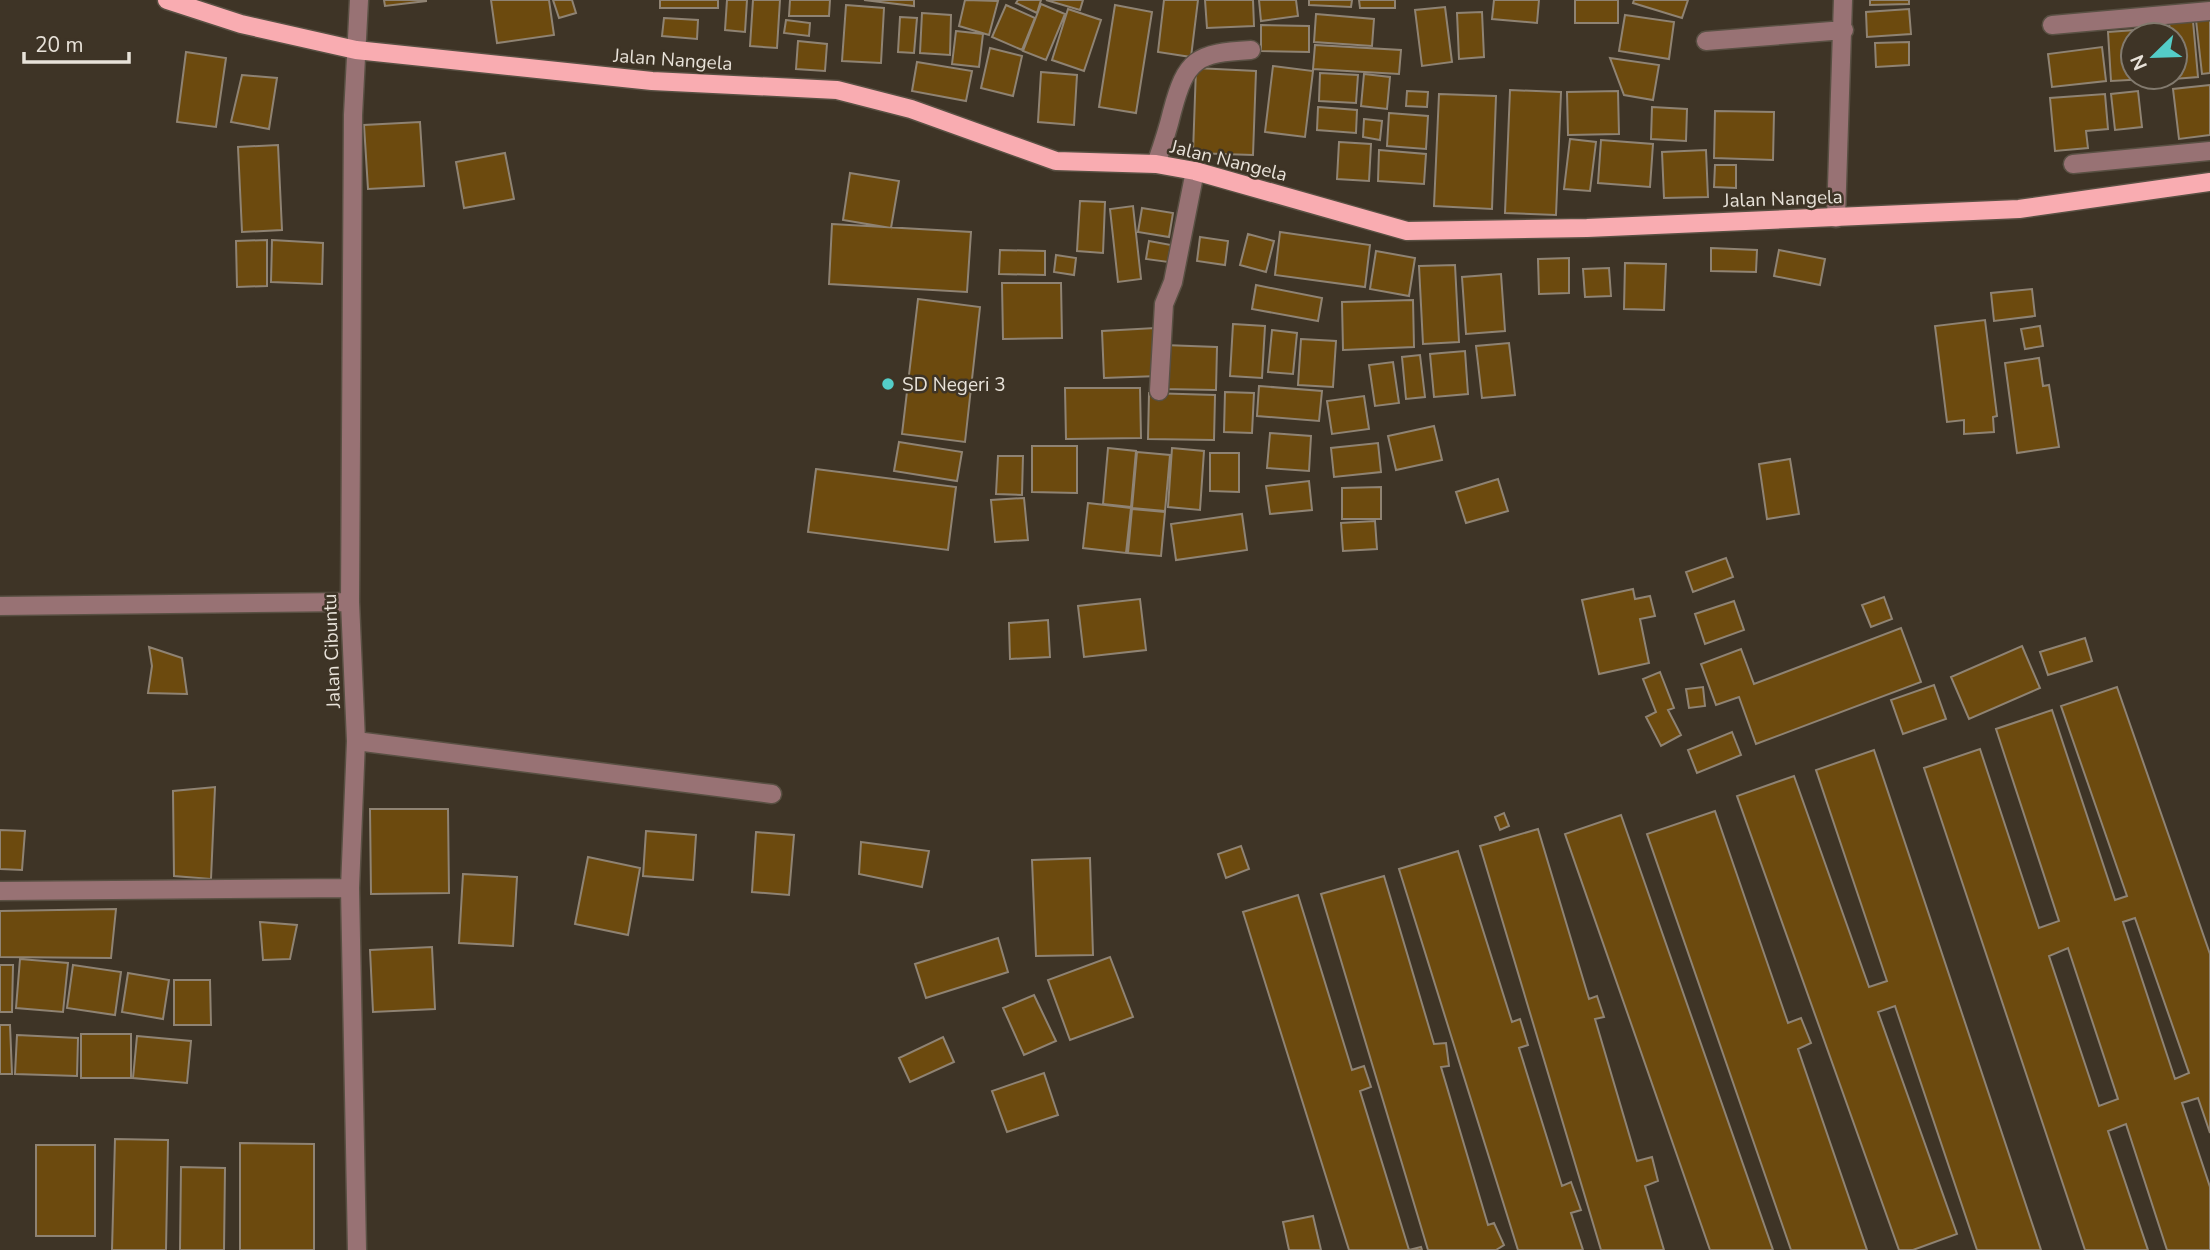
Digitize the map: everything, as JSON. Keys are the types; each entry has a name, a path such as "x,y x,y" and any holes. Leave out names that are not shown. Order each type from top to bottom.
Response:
{"main road":[{"name":"Jalan Nangela","path":"167,0 241,23 356,50 652,81 837,90 911,109 1056,161 1156,164 1195,171 1407,231 1574,229 2019,209 2210,182"}],"street":[{"name":"Jalan Cibuntu","path":"357,1250 351,888 356,741 350,602 356,50 359,0"},
{"path":"1836,218 1843,0"},
{"path":"2052,24 2208,7"},
{"path":"1706,41 1844,30"},
{"path":"1156,164 1177,92 1192,64 1213,54 1251,50"},
{"path":"2073,164 2210,151"},
{"path":"1159,391 1164,304 1173,282 1195,171"},
{"path":"0,606 350,602"},
{"path":"356,741 772,794"},
{"path":"0,891 351,888"}],"building":[{"path":"384,0 426,0 426,1 385,6"},
{"path":"491,0 549,0 554,35 497,43"},
{"path":"553,0 572,0 576,13 559,18"},
{"path":"660,0 718,0 718,8 660,8"},
{"path":"727,0 747,0 745,32 725,30"},
{"path":"753,0 780,0 777,48 750,46"},
{"path":"790,0 830,0 829,16 789,16"},
{"path":"864,0 914,0 914,6"},
{"path":"965,0 998,1 989,35 959,26"},
{"path":"1018,0 1041,0 1037,13 1016,3"},
{"path":"1046,0 1083,0 1080,10"},
{"path":"1164,0 1198,0 1191,57 1158,52"},
{"path":"1205,0 1253,0 1254,26 1207,28"},
{"path":"1259,0 1296,0 1298,16 1261,21"},
{"path":"1309,0 1352,0 1351,7 1309,5"},
{"path":"1359,0 1395,0 1395,8 1360,8"},
{"path":"1494,0 1539,0 1537,23 1492,19"},
{"path":"1575,0 1618,0 1618,23 1575,23"},
{"path":"1634,0 1688,0 1682,18 1633,3"},
{"path":"1870,0 1909,0 1909,4 1870,5"},
{"path":"1041,4 1065,14 1046,60 1023,51"},
{"path":"846,5 884,8 881,63 842,61"},
{"path":"1006,5 1035,18 1022,50 992,37"},
{"path":"1115,5 1152,12 1136,113 1099,107"},
{"path":"1445,7 1452,62 1422,66 1415,10"},
{"path":"1068,9 1101,20 1084,71 1052,60"},
{"path":"1909,9 1911,34 1867,37 1866,12"},
{"path":"1482,12 1484,57 1459,59 1457,13"},
{"path":"922,13 951,15 950,55 920,53"},
{"path":"1316,14 1374,19 1372,46 1314,42"},
{"path":"1625,15 1674,22 1669,59 1619,51"},
{"path":"900,17 917,18 914,53 898,52"},
{"path":"664,18 698,20 697,39 662,36"},
{"path":"2210,19 2210,73 2202,74 2196,20"},
{"path":"786,20 810,23 809,36 784,33"},
{"path":"2189,21 2193,21 2198,77 2189,78"},
{"path":"1261,25 1309,26 1309,52 1261,51"},
{"path":"956,31 983,34 979,67 952,64"},
{"path":"2119,31 2119,81 2111,81 2108,32"},
{"path":"798,41 827,44 825,71 796,69"},
{"path":"1909,42 1909,65 1876,67 1875,43"},
{"path":"1315,45 1401,50 1399,74 1313,69"},
{"path":"2102,47 2106,81 2052,87 2048,54"},
{"path":"990,48 1022,56 1013,96 981,88"},
{"path":"186,52 226,58 216,127 177,122"},
{"path":"1610,58 1659,65 1653,100 1624,95"},
{"path":"917,62 972,71 966,101 912,91"},
{"path":"1273,66 1313,71 1305,137 1265,132"},
{"path":"1196,68 1256,71 1253,155 1193,153"},
{"path":"1041,72 1077,75 1074,125 1038,122"},
{"path":"1320,73 1358,75 1356,103 1319,101"},
{"path":"1364,74 1390,77 1387,109 1361,106"},
{"path":"242,75 277,78 269,129 231,122"},
{"path":"2210,85 2210,135 2179,139 2173,91 2189,91 2189,87"},
{"path":"1510,90 1561,92 1556,215 1505,213"},
{"path":"1407,91 1428,92 1427,107 1406,106"},
{"path":"1618,91 1619,134 1568,135 1567,92"},
{"path":"2138,91 2142,127 2115,130 2111,94"},
{"path":"1439,94 1496,96 1492,209 1434,206"},
{"path":"2105,94 2108,129 2086,131 2088,148 2055,151 2050,98"},
{"path":"1318,107 1357,110 1356,133 1317,130"},
{"path":"1652,107 1687,109 1686,141 1651,139"},
{"path":"1715,111 1774,112 1773,160 1714,158"},
{"path":"1389,113 1428,116 1426,149 1387,146"},
{"path":"1364,119 1382,121 1380,140 1363,137"},
{"path":"420,122 424,186 368,189 364,125"},
{"path":"1570,139 1596,142 1590,191 1564,189"},
{"path":"1601,140 1653,144 1650,187 1598,183"},
{"path":"1339,142 1371,144 1369,181 1337,179"},
{"path":"278,145 282,230 242,232 238,147"},
{"path":"1379,150 1426,154 1424,184 1378,181"},
{"path":"1706,150 1708,197 1664,198 1662,152"},
{"path":"505,153 514,199 464,208 456,162"},
{"path":"1715,165 1736,165 1736,188 1714,187"},
{"path":"850,173 899,181 891,228 843,220"},
{"path":"1080,201 1105,202 1103,253 1077,251"},
{"path":"1133,206 1141,279 1118,282 1110,209"},
{"path":"1142,208 1173,213 1169,237 1138,232"},
{"path":"832,224 971,232 967,292 829,284"},
{"path":"1280,232 1370,245 1365,287 1275,275"},
{"path":"1248,234 1274,241 1266,272 1240,265"},
{"path":"1200,237 1228,241 1225,265 1197,261"},
{"path":"267,240 267,286 237,287 236,241"},
{"path":"272,240 323,243 322,284 271,282"},
{"path":"1149,241 1171,245 1168,262 1146,259"},
{"path":"1711,248 1757,250 1756,272 1711,271"},
{"path":"1000,250 1045,251 1045,275 999,274"},
{"path":"1779,250 1825,259 1820,285 1774,276"},
{"path":"1376,251 1415,258 1409,296 1370,289"},
{"path":"1056,255 1076,258 1074,275 1054,272"},
{"path":"1569,258 1569,293 1539,294 1538,259"},
{"path":"1625,263 1666,264 1664,310 1624,309"},
{"path":"1455,265 1459,342 1423,344 1419,266"},
{"path":"1609,268 1611,296 1585,297 1583,269"},
{"path":"1501,274 1505,331 1466,334 1462,277"},
{"path":"1002,283 1061,283 1062,338 1003,339"},
{"path":"1256,285 1322,298 1318,321 1252,309"},
{"path":"2032,289 2035,316 1994,321 1991,293"},
{"path":"918,299 980,307 965,442 902,434"},
{"path":"1413,300 1414,347 1343,350 1342,302"},
{"path":"1985,320 1997,416 1993,417 1994,432 1964,434 1964,420 1947,422 1935,326"},
{"path":"1233,324 1265,326 1262,378 1230,376"},
{"path":"2040,326 2043,346 2025,349 2021,329"},
{"path":"1155,328 1158,376 1104,378 1102,331"},
{"path":"1272,330 1297,333 1293,374 1268,372"},
{"path":"1301,339 1336,341 1333,387 1298,385"},
{"path":"1509,343 1515,395 1482,398 1476,346"},
{"path":"1164,345 1217,347 1216,390 1162,389"},
{"path":"1465,351 1468,394 1434,397 1430,354"},
{"path":"1420,355 1425,397 1406,399 1402,357"},
{"path":"2039,358 2043,386 2049,385 2059,447 2017,453 2005,363"},
{"path":"1393,362 1399,403 1375,406 1369,365"},
{"path":"1259,386 1322,391 1319,421 1257,416"},
{"path":"1065,388 1140,388 1141,438 1066,439"},
{"path":"1225,392 1254,393 1252,433 1224,432"},
{"path":"1149,393 1215,395 1214,440 1148,439"},
{"path":"1364,396 1369,429 1332,434 1327,401"},
{"path":"1434,426 1442,460 1396,470 1388,436"},
{"path":"1270,433 1311,436 1309,471 1267,468"},
{"path":"899,442 962,452 957,481 894,471"},
{"path":"1378,443 1381,472 1334,477 1331,448"},
{"path":"1032,446 1077,446 1077,493 1032,492"},
{"path":"1108,448 1136,451 1131,507 1103,504"},
{"path":"1172,448 1204,451 1200,510 1168,507"},
{"path":"1137,452 1170,455 1165,511 1132,508"},
{"path":"1210,453 1239,453 1239,492 1210,491"},
{"path":"998,456 1023,456 1022,495 996,494"},
{"path":"1790,459 1799,514 1767,519 1759,464"},
{"path":"816,469 956,487 948,550 808,532"},
{"path":"1498,479 1508,511 1466,523 1456,492"},
{"path":"1309,481 1312,510 1270,514 1266,486"},
{"path":"1381,487 1381,519 1342,519 1342,488"},
{"path":"1024,498 1028,540 995,542 991,500"},
{"path":"1088,503 1131,508 1126,553 1083,548"},
{"path":"1132,509 1165,512 1161,556 1128,553"},
{"path":"1242,514 1247,550 1176,560 1171,524"},
{"path":"1375,521 1377,549 1343,551 1341,523"},
{"path":"1726,558 1733,577 1693,592 1686,572"},
{"path":"1633,589 1635,599 1650,596 1655,616 1640,619 1649,663 1599,674 1582,600"},
{"path":"1884,597 1892,619 1871,627 1862,605"},
{"path":"1140,599 1146,650 1084,657 1078,606"},
{"path":"1734,601 1744,630 1705,644 1695,614"},
{"path":"1048,620 1050,657 1010,659 1009,623"},
{"path":"1901,628 1921,682 1756,744 1739,697 1716,705 1701,664 1741,649 1754,684"},
{"path":"2085,638 2092,661 2048,675 2040,652"},
{"path":"2022,646 2040,688 1969,719 1951,677"},
{"path":"149,647 182,658 187,694 148,693 152,666"},
{"path":"1660,672 1674,708 1668,710 1681,735 1661,746 1646,717 1656,712 1643,679"},
{"path":"1934,685 1946,719 1903,734 1891,700"},
{"path":"1703,687 1705,706 1689,708 1686,689"},
{"path":"2117,687 2210,954 2210,1133 2198,1098 2182,1103 2210,1187 2210,1250 2167,1250 2126,1124 2108,1131 2148,1250 2085,1250 1924,768 1980,749 2039,928 2059,921 1996,729 2052,710 2115,900 2127,896 2061,706","holes":["2135,918 2189,1073 2175,1079 2123,922","2068,948 2118,1099 2099,1106 2049,956"]},
{"path":"1732,732 1741,755 1697,773 1688,750"},
{"path":"1874,750 2041,1250 1977,1250 1895,1006 1878,1012 1957,1234 1913,1250 1899,1250 1737,796 1794,776 1869,987 1887,981 1816,770"},
{"path":"215,787 211,879 174,876 173,791"},
{"path":"370,809 448,809 449,893 371,894"},
{"path":"1715,811 1788,1023 1801,1018 1811,1043 1798,1049 1867,1250 1791,1250 1647,834"},
{"path":"1504,813 1509,826 1500,830 1495,817"},
{"path":"1621,815 1773,1250 1710,1250 1565,834"},
{"path":"1538,829 1589,999 1597,996 1604,1017 1595,1019 1637,1161 1652,1157 1658,1181 1645,1186 1664,1250 1601,1250 1480,846"},
{"path":"0,830 25,831 22,870 0,869"},
{"path":"646,831 696,835 693,880 643,876"},
{"path":"756,832 794,835 789,895 752,892"},
{"path":"861,842 929,851 922,887 859,874"},
{"path":"1241,846 1249,869 1226,878 1218,854"},
{"path":"1458,851 1512,1022 1520,1019 1528,1045 1519,1048 1562,1186 1571,1182 1581,1210 1571,1213 1583,1250 1518,1250 1399,869"},
{"path":"588,857 640,868 628,935 575,924"},
{"path":"1090,858 1093,955 1036,956 1032,860"},
{"path":"463,874 517,877 513,946 459,943"},
{"path":"1384,876 1434,1044 1446,1043 1449,1066 1441,1067 1488,1225 1494,1223 1504,1245 1496,1250 1428,1250 1321,894"},
{"path":"1298,895 1352,1070 1364,1066 1371,1087 1360,1091 1409,1250 1349,1250 1243,912"},
{"path":"116,909 111,958 0,957 0,911"},
{"path":"260,922 297,925 290,959 263,960"},
{"path":"998,938 1008,972 926,998 915,964"},
{"path":"432,947 435,1009 373,1012 370,950"},
{"path":"1110,957 1133,1017 1070,1040 1048,980"},
{"path":"20,959 68,963 63,1012 16,1008"},
{"path":"0,965 13,965 12,1012 0,1012"},
{"path":"73,965 121,972 115,1015 67,1008"},
{"path":"128,973 169,980 163,1019 122,1012"},
{"path":"174,980 210,980 211,1025 174,1025"},
{"path":"1034,995 1056,1041 1024,1055 1003,1008"},
{"path":"0,1025 10,1025 12,1074 0,1074"},
{"path":"81,1034 131,1034 131,1078 81,1078"},
{"path":"17,1035 78,1038 77,1076 15,1074"},
{"path":"137,1036 191,1041 187,1083 133,1078"},
{"path":"943,1037 954,1062 910,1082 899,1058"},
{"path":"1044,1073 1058,1115 1007,1132 992,1091"},
{"path":"115,1139 168,1140 166,1250 112,1250"},
{"path":"240,1143 314,1144 314,1250 240,1250"},
{"path":"36,1145 95,1145 95,1236 36,1236"},
{"path":"181,1167 225,1168 224,1250 180,1250"},
{"path":"1313,1216 1321,1250 1289,1250 1283,1222"}],"place":[{"name":"SD Negeri 3","path":"888,384"}]}
